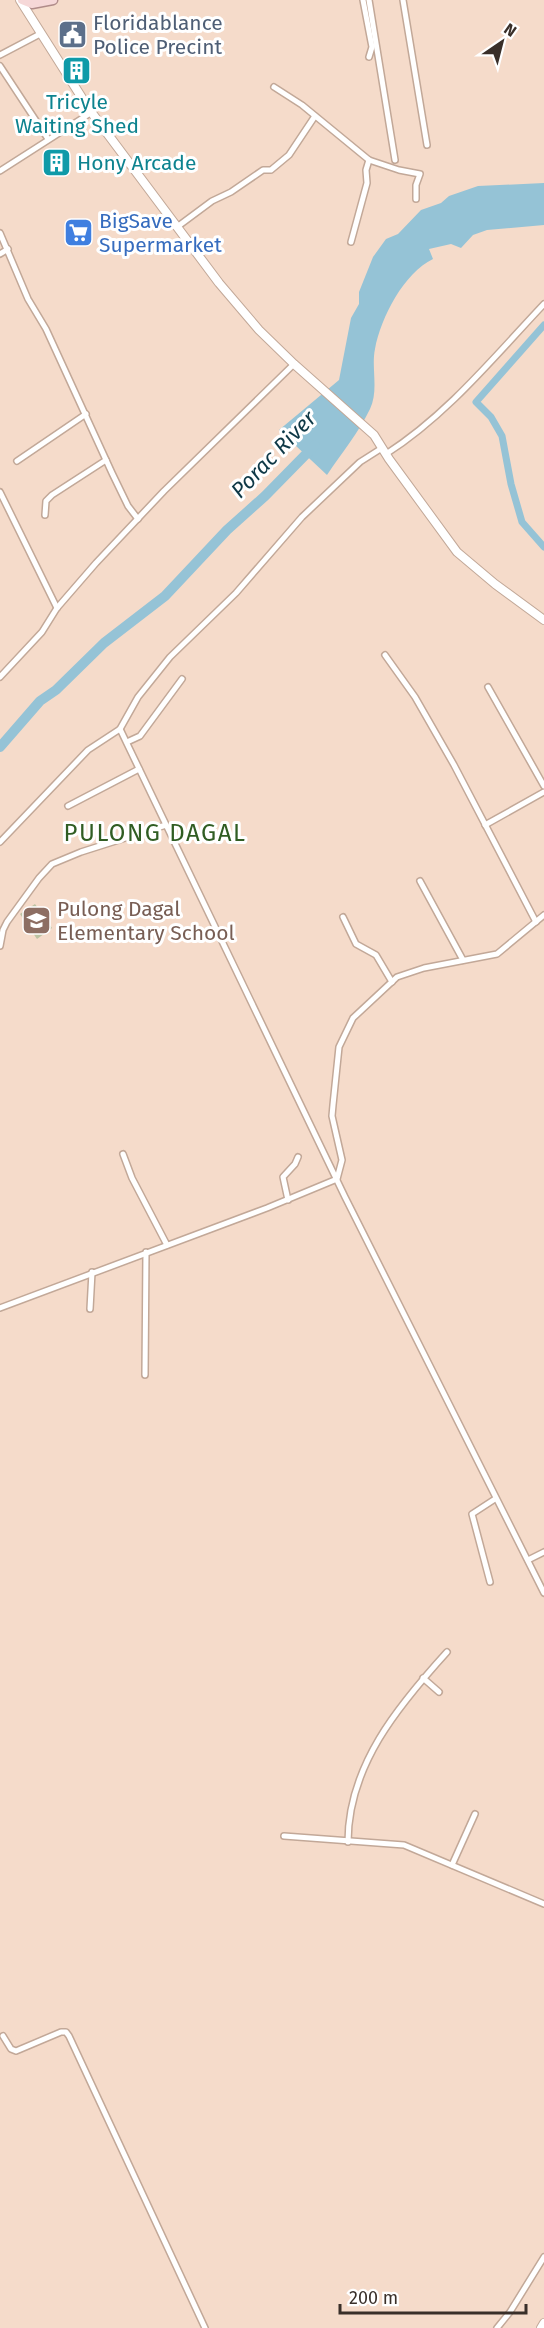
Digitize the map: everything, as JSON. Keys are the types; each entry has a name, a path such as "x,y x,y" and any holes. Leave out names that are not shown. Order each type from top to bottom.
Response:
{"main road":[{"path":"21,0 32,4 53,0"}],"street":[{"path":"21,0 40,34 92,112 219,283 260,330 294,364 370,431 457,552 495,584 544,620"},
{"path":"363,0 372,47 369,57"},
{"path":"369,0 395,160"},
{"path":"403,0 427,145"},
{"path":"0,55 40,34"},
{"path":"0,66 48,139"},
{"path":"274,87 315,116 369,160 420,174 416,185 416,199"},
{"path":"1,169 92,112"},
{"path":"177,227 212,201 231,192 263,170 271,170 289,155 315,116"},
{"path":"351,242 367,183 366,170 369,160"},
{"path":"0,233 28,299 46,329 128,506 138,519"},
{"path":"0,254 8,249"},
{"path":"0,842 88,750 120,729 138,697 170,657 236,593 302,517 360,462 414,436 455,399 544,304"},
{"path":"0,677 42,632 57,608 164,491 294,364"},
{"path":"17,461 86,414"},
{"path":"45,515 46,501 52,495 106,460"},
{"path":"0,492 57,608"},
{"path":"385,655 415,697 536,922"},
{"path":"127,742 140,736 182,679"},
{"path":"488,687 544,786"},
{"path":"120,729 337,1179 544,1593"},
{"path":"68,806 139,769"},
{"path":"485,825 544,792"},
{"path":"0,946 7,922 52,864 81,852 166,825"},
{"path":"420,881 463,960"},
{"path":"337,1179 342,1160 332,1116 339,1047 352,1018 397,977 424,968 497,954 544,915"},
{"path":"343,917 356,944 376,955 392,982"},
{"path":"123,1154 132,1178 167,1245"},
{"path":"288,1200 284,1177 296,1164 298,1157"},
{"path":"0,1308 288,1200 337,1179"},
{"path":"145,1375 146,1252"},
{"path":"90,1309 92,1272"},
{"path":"490,1582 472,1514 495,1499"},
{"path":"528,1560 544,1552"},
{"path":"348,1842 348,1819 354,1793 370,1754 389,1721 447,1652"},
{"path":"423,1678 439,1692"},
{"path":"452,1865 475,1815"},
{"path":"284,1836 404,1845 544,1904"},
{"path":"3,2036 11,2049 16,2051 61,2032 69,2036 204,2328"},
{"path":"497,2328 510,2312 544,2257"},
{"path":"541,2328 544,2323"}],"green space":[{"path":"35,904 52,928 37,939 20,914"}],"water":[{"path":"544,183 544,225 487,230 473,235 461,248 451,244 429,249 433,259 422,266 403,285 388,310 375,349 373,402 366,418 327,475 279,430 339,380 351,318 359,304 359,292 373,257 386,239 398,234 421,210 441,203 449,196 478,186"}],"waterway":[{"path":"544,325 476,402 491,417 502,436 511,484 522,522 544,547"},
{"name":"Porac River","path":"0,747 40,701 56,690 104,643 165,596 227,530 265,496 315,445"}],"place":[{"name":"Floridablance Police Precint","path":"72,35"},
{"name":"Tricyle Waiting Shed","path":"77,71"},
{"name":"Hony Arcade","path":"56,163"},
{"name":"BigSave Supermarket","path":"78,233"},
{"name":"Pulong Dagal Elementary School","path":"36,921"}],"district":[{"name":"PULONG DAGAL","path":"155,833"}]}
